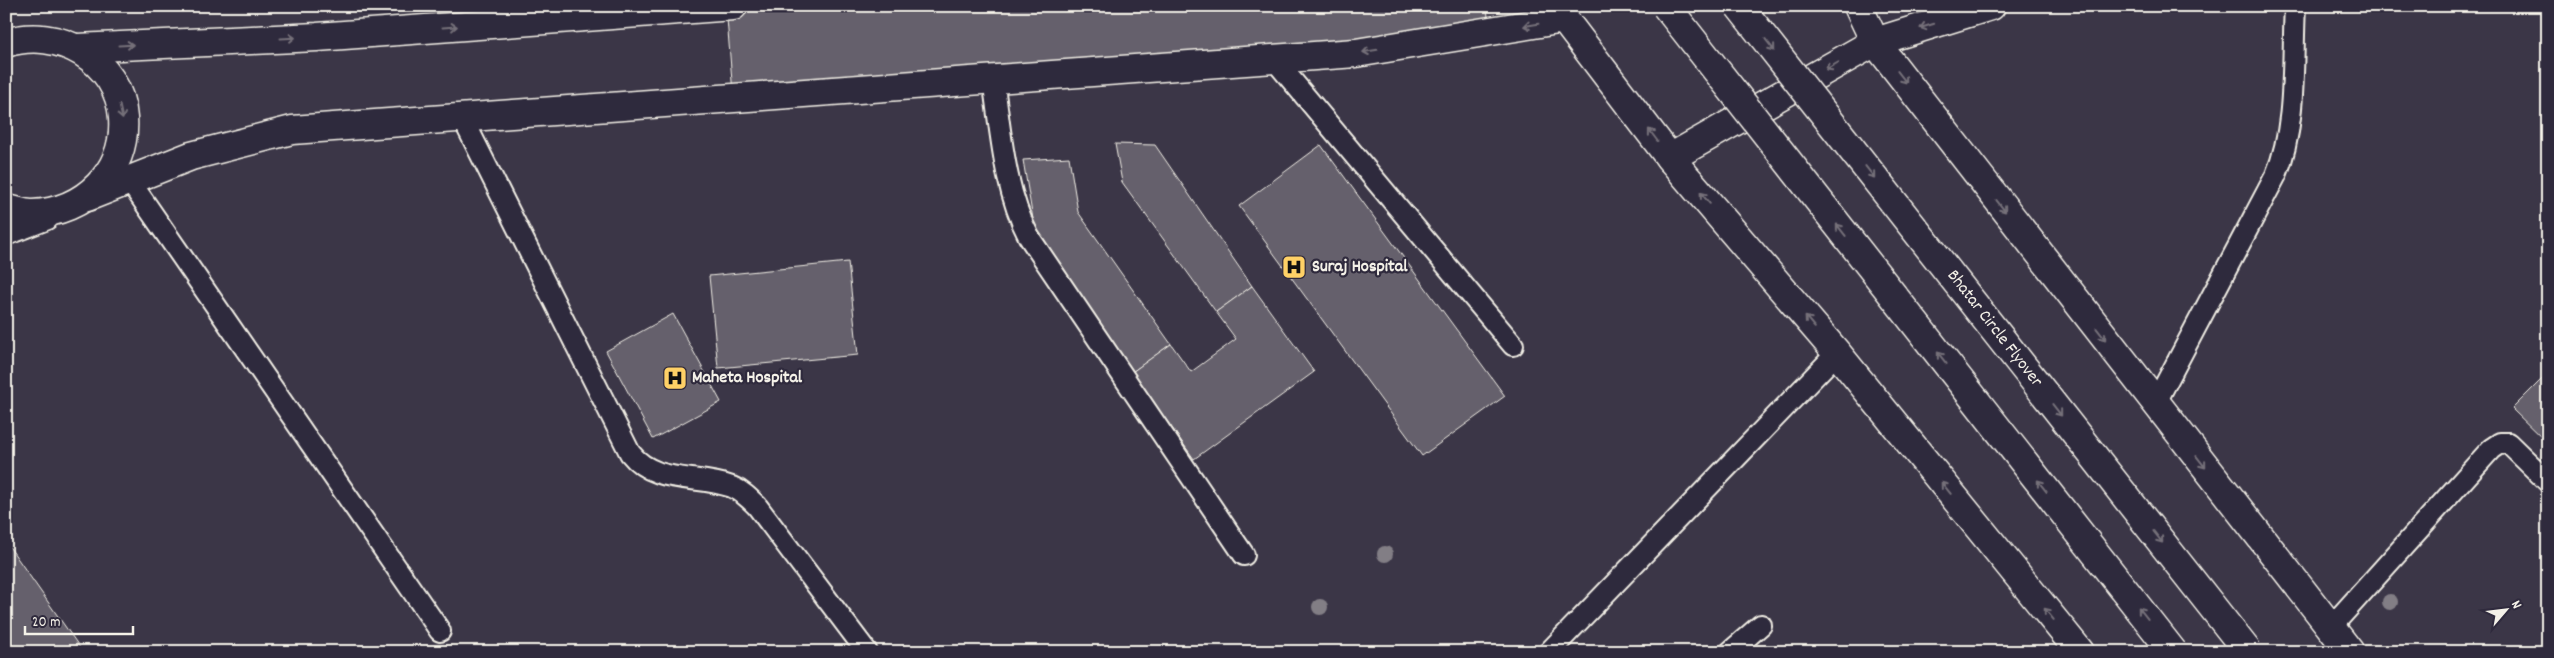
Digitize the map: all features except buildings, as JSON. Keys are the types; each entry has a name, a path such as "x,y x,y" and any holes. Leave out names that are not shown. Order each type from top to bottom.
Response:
{"main road":[{"path":"77,48 317,37 733,6"},
{"path":"1666,6 2173,652"},
{"name":"Bhatar Circle Flyover","path":"1739,6 2248,652"},
{"path":"1858,6 1875,42 2350,652"},
{"path":"1670,158 1875,42 1991,6"},
{"path":"6,231 191,156 292,130 1356,53 1558,13 1670,158 1837,353 2080,652"},
{"path":"6,31 50,38 77,48 99,65 115,88 123,117 121,148 109,175 87,197"},
{"path":"6,43 22,38 50,38"},
{"path":"6,209 30,214 61,210"}],"lane":[{"path":"2155,404 2286,153 2295,6"},
{"path":"1274,59 1513,345"},
{"path":"993,79 1011,195 1025,230 1244,555"},
{"path":"462,117 630,453 639,464 651,472 717,483 732,487 746,495 757,506 867,652"},
{"path":"129,180 440,631"},
{"path":"1549,652 1837,353"},
{"path":"2331,627 2490,449 2500,443 2508,443 2548,482"},
{"path":"1730,652 1762,625"}],"place":[{"name":"Suraj Hospital","path":"1294,267"},
{"name":"Maheta Hospital","path":"675,378"}]}
